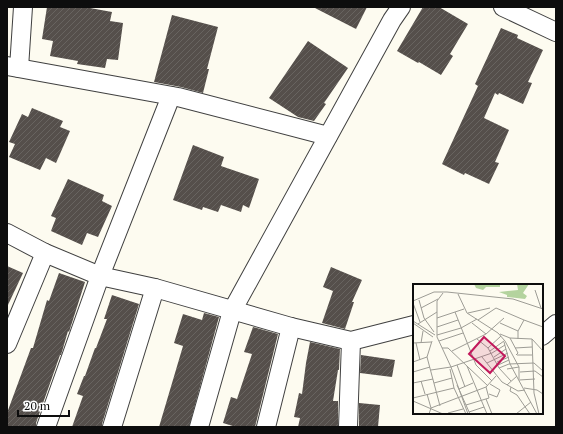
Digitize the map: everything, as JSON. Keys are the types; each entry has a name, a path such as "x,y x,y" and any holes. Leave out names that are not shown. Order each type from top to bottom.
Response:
{"street":[{"path":"24,7 13,67 171,96 328,136"},
{"path":"199,427 232,310 392,20 401,7"},
{"path":"503,7 556,32"},
{"path":"46,427 100,276 171,96"},
{"path":"7,233 45,253 100,276 155,288 291,327 351,341 413,325"},
{"path":"7,344 45,253"},
{"path":"112,427 155,288"},
{"path":"543,335 556,324"},
{"path":"266,427 291,327"},
{"path":"348,427 351,341"}],"building":[{"path":"47,7 90,7 112,12 110,21 123,23 118,60 107,59 105,68 77,64 78,61 50,56 53,41 42,39"},
{"path":"313,7 367,7 356,29"},
{"path":"423,7 439,7 468,24 450,54 453,56 441,75 397,51"},
{"path":"172,15 218,27 207,69 209,69 203,93 154,82"},
{"path":"501,28 518,35 517,38 543,50 528,82 532,83 523,104 499,93 498,95 495,93 484,118 509,130 495,162 499,163 489,184 465,173 464,175 442,164 478,86 475,84"},
{"path":"308,41 348,68 324,103 326,104 314,121 298,117 269,98"},
{"path":"32,108 63,121 60,127 70,131 56,163 46,158 40,170 9,157 15,144 9,142 22,114 28,117"},
{"path":"193,145 224,157 221,166 259,179 249,208 243,205 241,212 221,205 218,212 203,207 202,210 173,200"},
{"path":"68,179 104,195 102,201 112,206 98,237 87,233 82,245 51,231 56,218 51,216"},
{"path":"7,266 23,273 7,307"},
{"path":"331,267 362,280 352,302 354,302 345,329 322,323 333,291 323,287"},
{"path":"59,273 85,282 69,332 68,331 61,355 36,423 36,427 7,427 7,413 31,348 33,348 47,300 49,301"},
{"path":"112,295 139,304 102,427 72,427 83,396 77,394 107,319 104,319"},
{"path":"204,313 219,317 189,427 159,427 183,346 174,343 183,314 202,320"},
{"path":"253,327 278,334 255,427 236,427 223,423 231,397 237,399 252,354 244,352"},
{"path":"310,342 340,349 339,370 333,401 338,401 338,427 298,427 300,418 294,417 299,393 302,394"},
{"path":"361,355 395,360 392,377 360,373"},
{"path":"359,403 380,405 378,427 359,427"}]}
